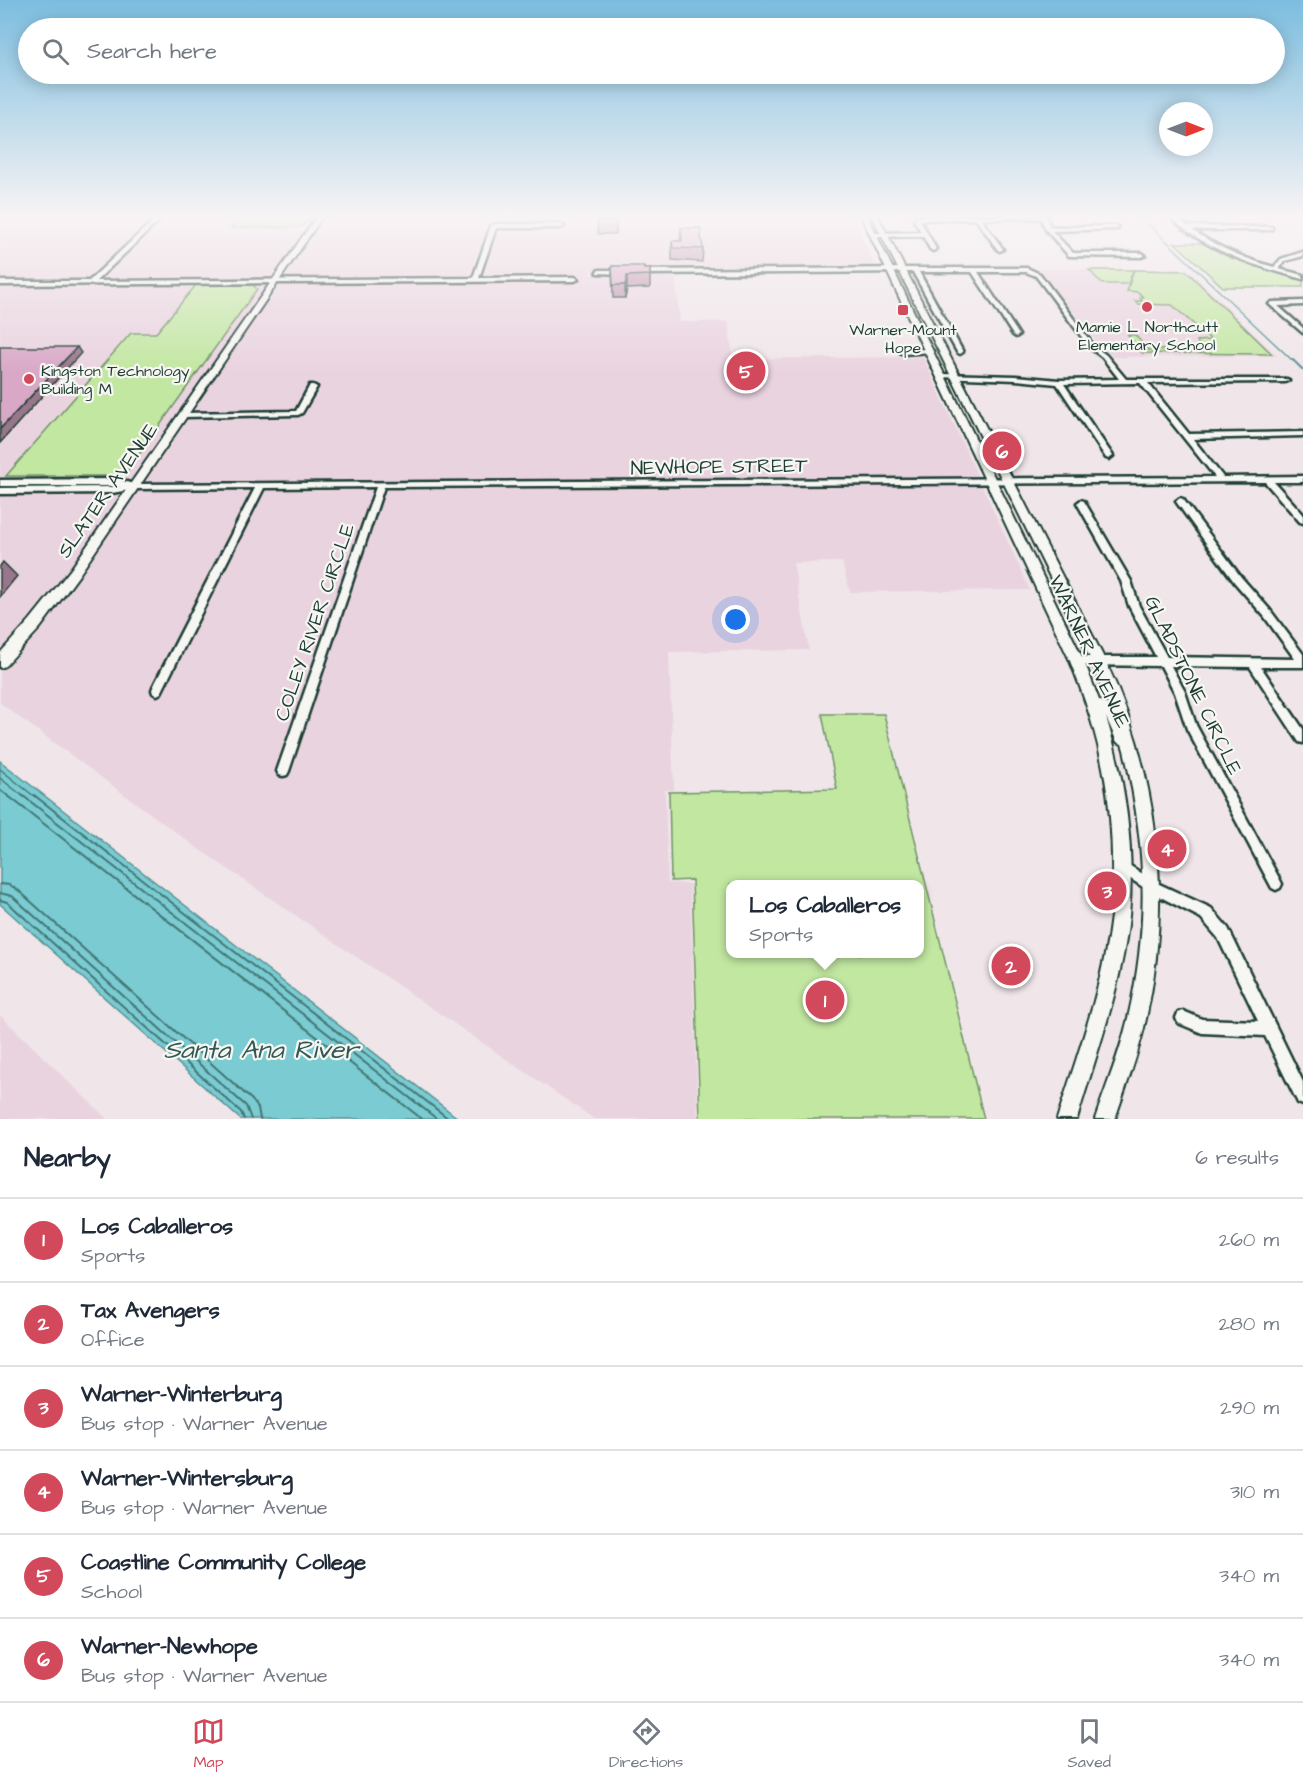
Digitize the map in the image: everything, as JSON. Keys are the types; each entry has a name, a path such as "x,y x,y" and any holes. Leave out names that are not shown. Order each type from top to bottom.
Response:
{"main road":[{"name":"SLATER AVENUE","path":"0,662 56,599 283,268"},
{"name":"WARNER AVENUE","path":"890,270 1096,705 1108,745 1117,788 1121,828 1120,915 1098,1014 1067,1119"},
{"name":"WARNER AVENUE","path":"902,270 1099,662 1127,730 1137,767 1151,848 1153,887 1149,950 1137,1019 1105,1119"},
{"path":"1096,705 1111,713 1137,767"}],"street":[{"path":"92,282 106,268"},
{"path":"476,279 480,268"},
{"path":"1270,268 1303,277"},
{"path":"599,272 890,270 1032,272 1038,275 1092,347 1104,356 1124,381"},
{"path":"915,270 960,352"},
{"path":"974,270 1016,336"},
{"path":"0,283 575,279"},
{"path":"1303,303 1272,304 1303,331"},
{"path":"903,351 930,351"},
{"path":"942,376 1059,382 1285,381"},
{"path":"1142,381 1220,478"},
{"path":"1059,382 1109,456"},
{"path":"183,415 298,413 313,387"},
{"path":"1187,436 1303,434"},
{"path":"1267,479 1303,520"},
{"name":"NEWHOPE STREET","path":"0,491 112,490 135,486 1303,479"},
{"name":"NEWHOPE STREET","path":"0,483 117,482 135,486"},
{"path":"157,690 261,485"},
{"name":"COLEY RIVER CIRCLE","path":"283,771 381,485"},
{"path":"1180,501 1303,663"},
{"name":"GLADSTONE CIRCLE","path":"1081,503 1126,581 1134,606 1180,692 1191,726 1276,884"},
{"path":"1077,662 1303,663"},
{"path":"1252,663 1303,738"},
{"path":"1121,866 1153,887 1206,913 1223,933 1303,1098"},
{"path":"1183,1018 1202,1026 1269,1029"}],"shaded area":[{"path":"0,268 876,268 590,271 590,275 675,275 680,322 728,322 733,359 923,357 1030,590 850,592 842,562 793,563 809,650 669,652 674,790 665,790 668,883 690,884 698,1119 594,1119 197,848 0,703"},
{"name":"Mamie L Northcutt Elementary School","path":"1039,269 1188,269 1277,356 1113,357 1098,344"},
{"path":"0,1015 107,1119 0,1119"}],"green space":[{"path":"1203,268 1266,268 1303,279 1303,287 1223,287"},
{"path":"1089,270 1133,270 1128,284 1102,284"},
{"path":"1134,270 1186,271 1272,354 1142,353 1128,335 1135,335 1148,350 1201,349 1197,341 1211,340 1172,305 1138,304 1135,301 1142,301 1140,298 1143,297 1138,292 1127,291"},
{"path":"196,285 253,285 257,289 128,470 116,476 6,476 131,333 156,333"},
{"path":"822,714 884,714 984,1119 700,1119 692,880 671,881 669,792 837,789"}],"water":[{"name":"Santa Ana River","path":"0,761 459,1119 240,1119 0,904"}],"building":[{"path":"612,268 650,269 650,275 627,276 625,285 613,285"},
{"name":"Kingston Technology Building M","path":"0,347 77,347 0,429"}],"waterway":[{"path":"1195,268 1293,361"},
{"path":"1292,359 1303,370"}],"place":[{"name":"Mamie L Northcutt Elementary School","path":"1147,307"},
{"name":"Warner-Mount Hope","path":"903,310"},
{"name":"Coastline Community College","path":"746,371"},
{"name":"Kingston Technology Building M","path":"29,379"},
{"name":"Warner-Newhope","path":"1002,451"},
{"name":"Warner-Wintersburg","path":"1167,849"},
{"name":"Warner-Winterburg","path":"1107,891"},
{"name":"Tax Avengers","path":"1011,966"},
{"name":"Los Caballeros","path":"825,1000"}]}
